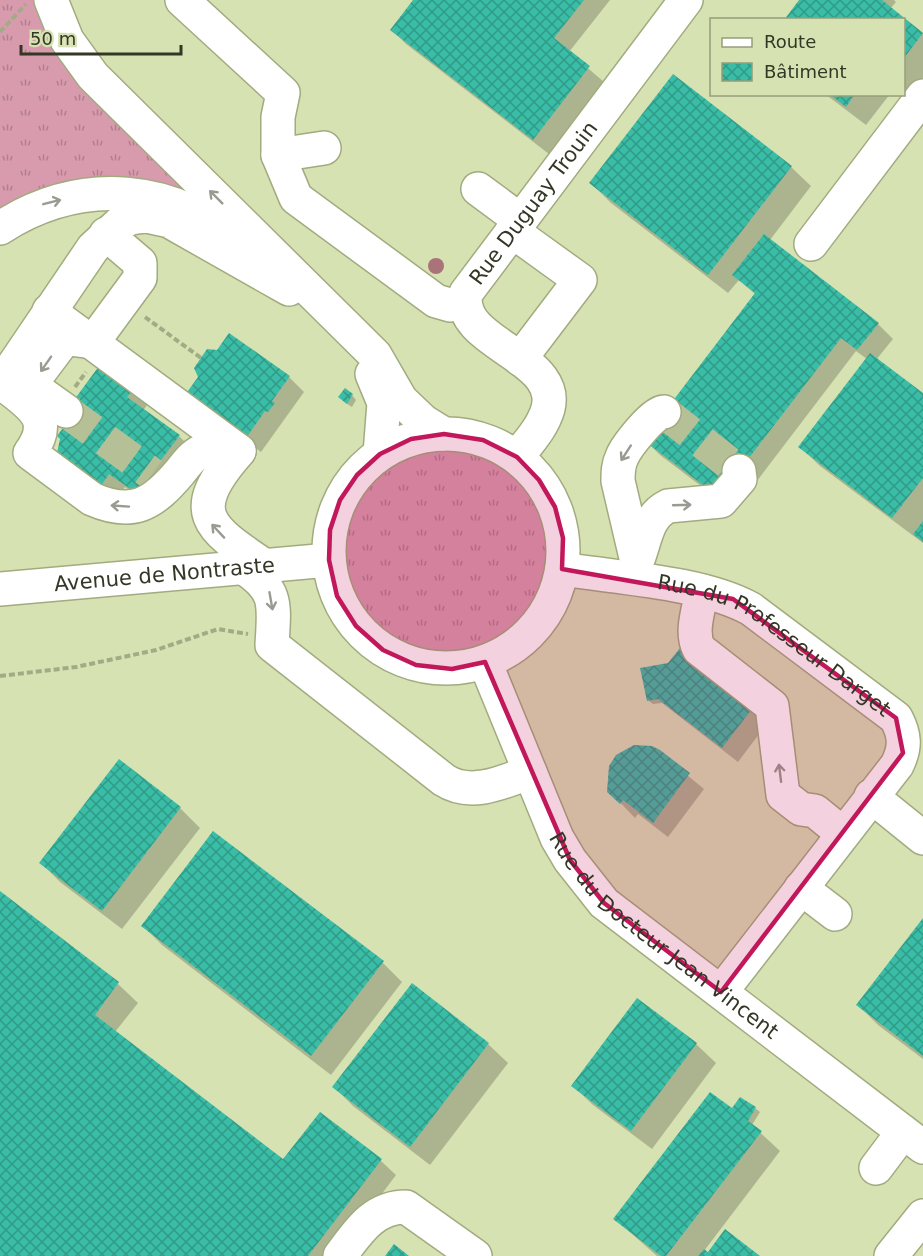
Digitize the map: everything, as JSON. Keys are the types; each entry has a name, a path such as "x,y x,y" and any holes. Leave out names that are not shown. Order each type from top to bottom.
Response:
{"main road":[{"path":"51,0 67,40 93,76 375,355 401,400 409,409 444,434"},
{"path":"182,0 283,93 278,117 278,155 296,198 436,301 450,305 464,303"},
{"name":"Rue Duguay Trouin","path":"517,457 545,419 548,406 547,392 541,376 471,321 464,303 469,287 686,0"},
{"path":"811,244 923,96"},
{"path":"278,155 324,148"},
{"path":"478,189 580,280 520,359"},
{"path":"0,228 40,205 64,199 110,193 150,196 193,212 235,238 362,361 379,387 384,403 385,420 380,454"},
{"path":"133,371 139,392 184,424 190,434 189,440 167,472 152,484 151,502 135,507 103,503 92,499 50,430 32,406 7,387 9,372 45,322 49,311 93,248 120,223 131,218 146,216 169,221 289,289"},
{"path":"93,342 140,278 140,263 106,234"},
{"path":"49,311 239,451"},
{"path":"50,430 36,378 63,341 69,339 93,342"},
{"path":"636,571 618,481 618,469 622,456 655,415 664,412"},
{"path":"444,434 483,440 517,457 539,480 555,507 563,538 562,569 554,599 537,625 515,646 485,662 452,669 416,665 383,650 356,627 337,596 329,561 330,530 340,500 357,474 380,454 411,439 444,434"},
{"path":"152,484 195,454 210,447 239,451"},
{"path":"239,451 214,483 208,508 210,522 217,532 254,567 269,590 274,618 272,645 457,788 470,789 530,772"},
{"path":"636,571 649,523 661,509 669,506 721,501 740,479 739,471"},
{"name":"Avenue de Nontraste","path":"0,589 329,561"},
{"name":"Rue du Professeur Darget","path":"562,569 636,571 733,599 751,609 896,718 903,735 903,753 842,833 802,875 721,992"},
{"path":"702,591 695,642 699,649 772,706 783,795 801,809 815,811 842,833"},
{"name":"Rue du Docteur Jean Vincent","path":"485,662 557,838 570,861 604,903 913,1140"},
{"path":"871,796 923,838"},
{"path":"802,875 835,914"},
{"path":"876,1168 913,1140"},
{"path":"340,1256 367,1220 393,1207 406,1207 475,1256"},
{"path":"891,1256 922,1220"}],"path":[{"path":"0,32 18,11 34,0"},
{"path":"0,676 76,667 156,650 218,629 240,631 272,645"}],"highlighted area":[{"path":"444,434 483,440 517,457 539,480 555,507 563,538 562,569 733,599 896,718 903,753 721,992 604,903 570,860 485,662 452,669 416,665 383,650 356,626 337,596 329,560 330,530 340,500 357,475 380,454 411,439"}],"green space":[{"path":"0,0 35,0 43,22 203,202 0,213"},
{"path":"435,449 455,449 475,453 493,461 510,472 524,486 543,521 547,551 543,581 535,599 524,616 510,630 475,649 455,653 435,653 415,649 397,641 380,630 366,616 347,581 343,561 343,541 347,521 355,503 366,486 380,472 415,453"}],"building":[{"path":"413,0 584,0 554,38 590,66 533,140 390,30"},
{"path":"799,0 882,0 904,18 786,18"},
{"path":"905,19 923,33 905,57"},
{"path":"673,74 792,166 708,275 589,183"},
{"path":"832,96 854,96 846,107"},
{"path":"764,234 879,323 857,350 841,338 719,497 643,440 755,293 732,275"},
{"path":"229,333 290,376 272,401 275,403 268,412 265,411 246,438 185,395 198,377 194,368 207,349 217,350"},
{"path":"870,353 923,393 923,478 892,518 798,447"},
{"path":"102,362 136,386 127,397 180,435 136,493 109,474 99,489 57,453 60,439 57,436 69,420 63,415"},
{"path":"345,388 353,394 347,404 338,397"},
{"path":"923,521 923,542 913,534"},
{"path":"680,648 755,705 722,748 658,699 647,701 640,668 668,663"},
{"path":"634,745 652,746 660,750 690,773 653,823 623,800 620,804 607,792 609,766 616,755"},
{"path":"119,759 181,807 102,911 39,863"},
{"path":"213,831 384,961 311,1056 141,926"},
{"path":"0,891 119,982 95,1015 283,1159 320,1112 382,1159 308,1256 0,1256"},
{"path":"923,918 923,1056 856,1005"},
{"path":"412,983 489,1043 410,1147 332,1087"},
{"path":"637,998 697,1043 631,1131 571,1086"},
{"path":"710,1092 732,1108 740,1097 756,1107 748,1121 762,1131 666,1256 661,1256 613,1219"},
{"path":"725,1229 760,1256 698,1256 704,1249 708,1252"},
{"path":"394,1244 409,1256 385,1256"}],"tunnel":[{"path":"66,411 152,474"},
{"path":"664,412 739,471"}]}
